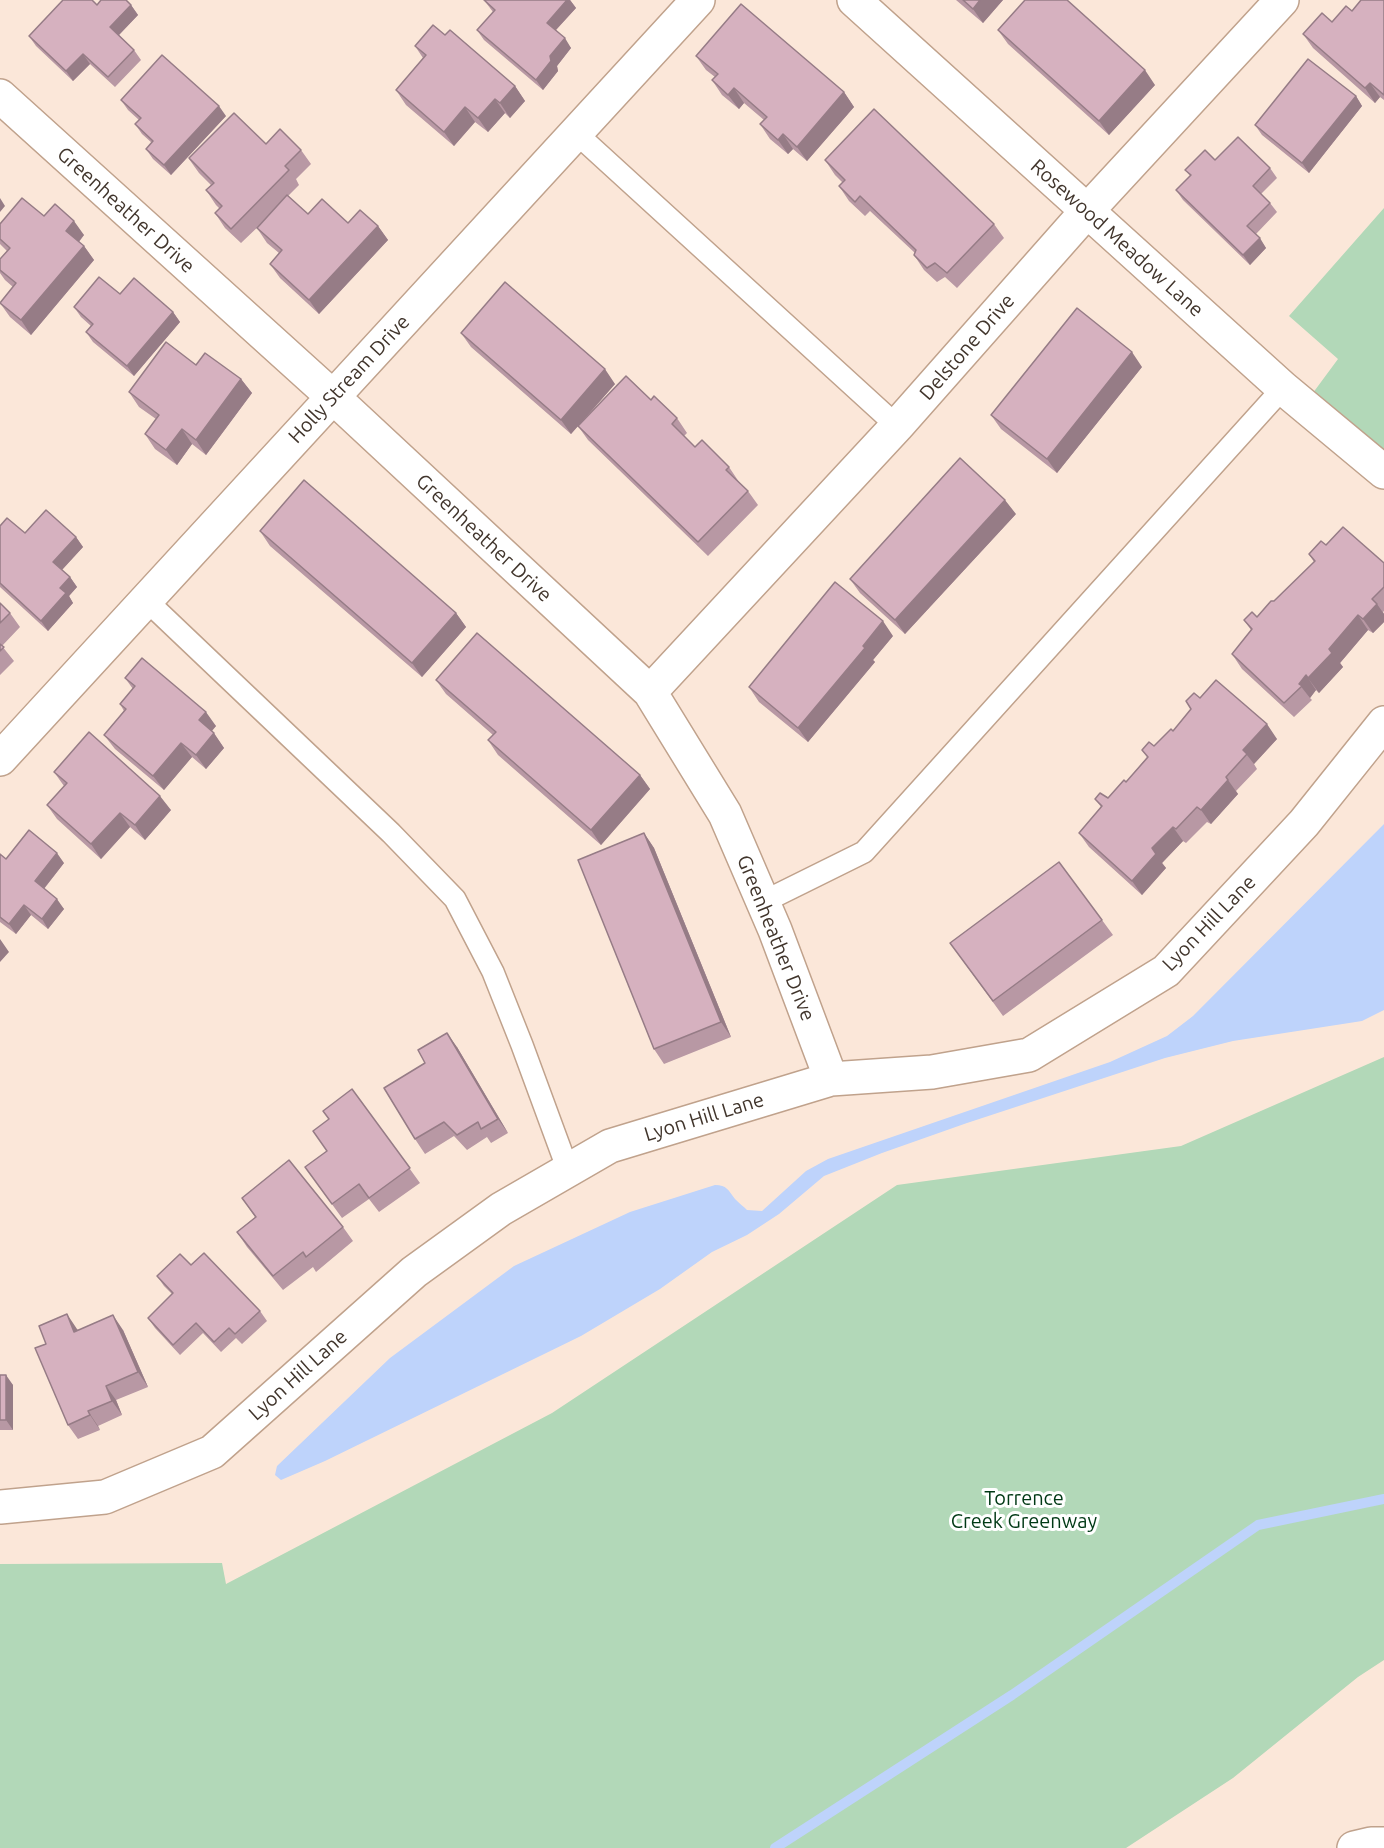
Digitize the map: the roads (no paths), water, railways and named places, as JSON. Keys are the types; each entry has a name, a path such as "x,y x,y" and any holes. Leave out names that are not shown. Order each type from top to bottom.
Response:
{"street":[{"name":"Holly Stream Drive","path":"0,759 698,0"},
{"name":"Rosewood Meadow Lane","path":"854,0 1282,388 1384,472"},
{"name":"Delstone Drive","path":"650,692 897,426 1273,3"},
{"name":"Greenheather Drive","path":"0,96 333,397 650,692 725,814 763,902 831,1079"},
{"name":"Lyon Hill Lane","path":"0,1507 105,1497 212,1452 414,1272 501,1209 610,1146 831,1079 932,1072 1029,1055 1166,970 1304,823 1384,723"},
{"path":"1354,1848 1384,1844"}],"lane":[{"path":"576,133 897,426"},
{"path":"763,902 864,852 1282,388"},
{"path":"146,600 391,833 455,899 493,972 568,1170"}],"water":[{"path":"1384,824 1384,1010 1362,1021 1233,1041 1165,1058 967,1123 824,1176 779,1214 747,1235 712,1252 660,1289 581,1336 325,1461 281,1480 275,1475 277,1466 390,1358 514,1266 630,1212 715,1185 727,1189 747,1210 762,1211 806,1171 828,1159 1110,1062 1167,1036 1193,1016"}],"waterway":[{"path":"775,1848 1012,1695 1258,1525 1384,1499"}],"park label":[{"name":"Torrence Creek Greenway","path":"1024,1510"}]}
